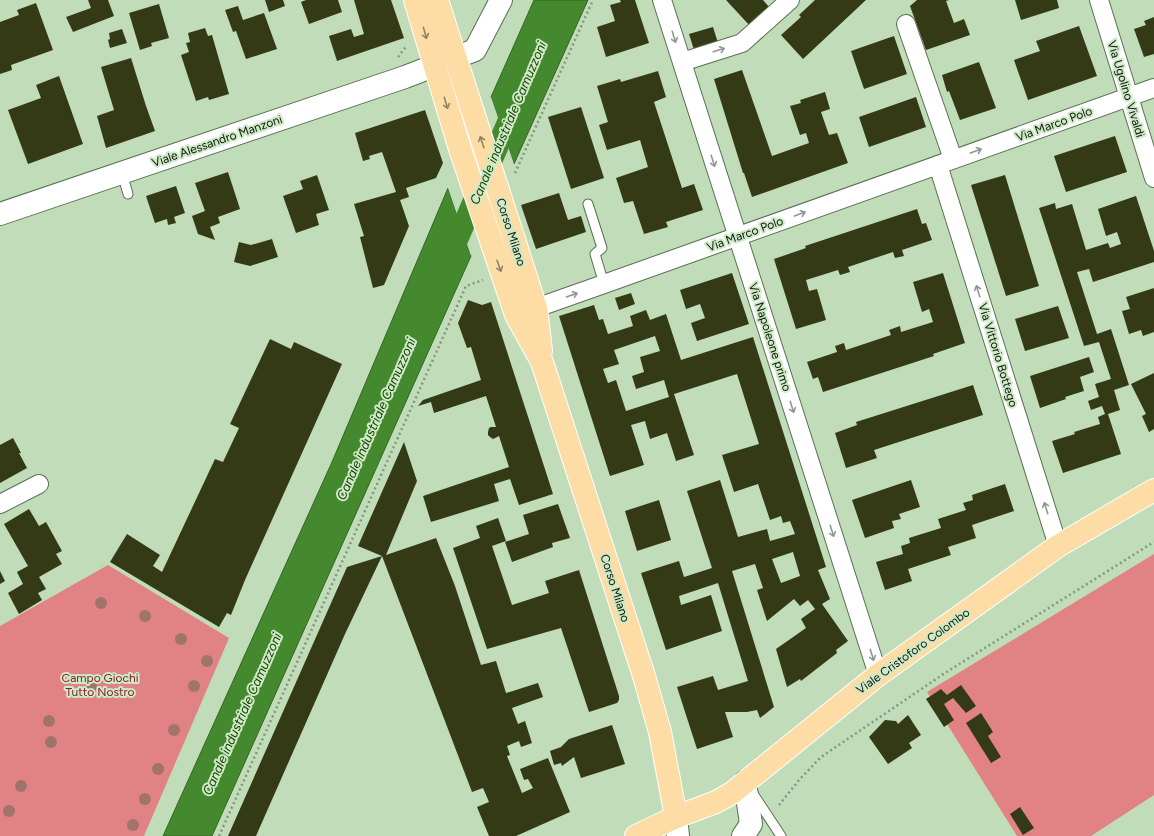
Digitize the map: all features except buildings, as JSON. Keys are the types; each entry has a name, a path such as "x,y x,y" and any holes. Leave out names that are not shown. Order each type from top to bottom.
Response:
{"main road":[{"name":"Corso Milano","path":"415,0 460,149 516,315 542,362 644,676 660,732 677,827"},
{"name":"Corso Milano","path":"436,0 536,308 542,362"},
{"name":"Viale Cristoforo Colombo","path":"636,836 677,827 732,792 878,675 1058,546 1154,490"}],"street":[{"path":"434,66 475,50 500,0"},
{"name":"Via Napoleone primo","path":"662,0 878,675"},
{"path":"682,62 742,43 790,0"},
{"name":"Via Ugolino Vivaldi","path":"1099,0 1154,178"},
{"path":"906,24 946,162"},
{"name":"Viale Alessandro Manzoni","path":"0,214 434,66"},
{"name":"Via Marco Polo","path":"536,308 1154,88"},
{"name":"Via Vittorio Bottego","path":"946,162 1058,546"},
{"path":"0,504 39,484"},
{"path":"743,836 751,824 745,782"}],"lane":[{"path":"122,173 128,194"},
{"path":"588,204 602,248 595,254 604,284"},
{"path":"745,782 781,836"}],"path":[{"path":"515,173 593,0"},
{"path":"219,836 466,286 485,279"},
{"path":"769,816 799,780 821,757 945,673 1154,542"}],"green space":[{"path":"1154,554 1154,795 1091,836 1017,836 927,692"},
{"name":"Campo Giochi Tutto Nostro","path":"108,565 229,638 144,836 0,836 0,626"}],"water":[{"path":"534,0 588,0 514,164 491,97"},
{"path":"448,188 471,256 212,836 163,836 332,462"}],"pier":[{"path":"491,97 514,164 513,166 490,99"},
{"path":"449,186 472,253 471,256 448,188"}],"waterway":[{"name":"Canale industriale Camuzzoni","path":"450,256 515,106"}]}
